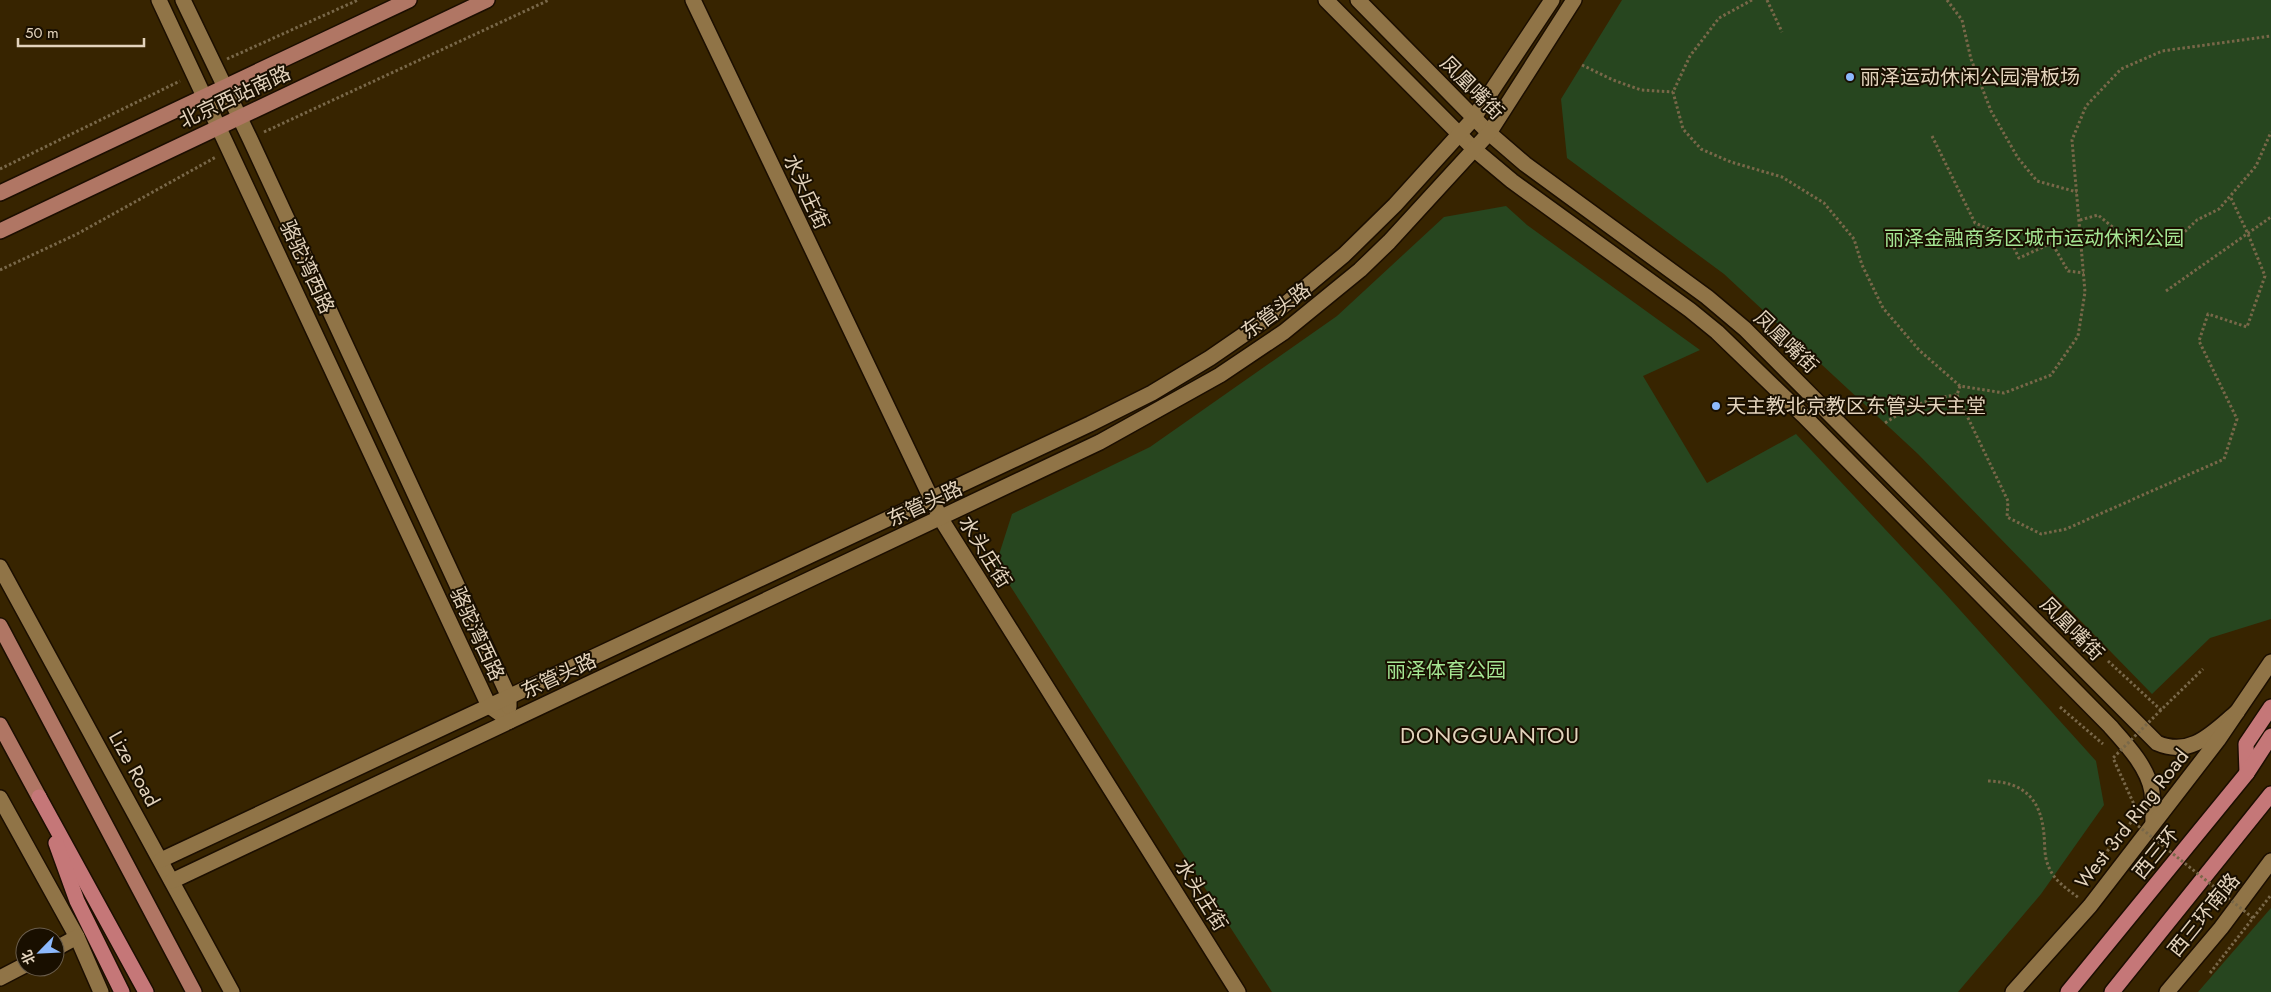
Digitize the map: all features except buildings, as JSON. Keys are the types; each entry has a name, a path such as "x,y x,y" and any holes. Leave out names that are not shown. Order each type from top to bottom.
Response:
{"highway":[{"path":"2247,773 2246,744 2271,707"},
{"name":"西三环","path":"2068,992 2247,773 2271,736"},
{"path":"39,797 77,901 122,992"},
{"path":"39,797 146,992"},
{"path":"2112,992 2269,797"}],"main road":[{"name":"北京西站南路","path":"0,193 409,0"},
{"name":"北京西站南路","path":"0,231 487,0"},
{"path":"0,626 194,992"},
{"path":"0,725 39,797"}],"street":[{"name":"骆驼湾西路","path":"159,0 489,706 510,721"},
{"name":"骆驼湾西路","path":"183,0 250,139 508,697 510,721"},
{"name":"水头庄街","path":"693,0 930,499 1238,992"},
{"name":"凤凰嘴街","path":"1326,0 1475,150 1512,180 1690,310 1717,332 1797,409 2110,726 2131,751 2147,777 2152,790 2154,823"},
{"name":"凤凰嘴街","path":"1358,0 1473,119 1525,164 1707,297 1745,329 2157,743 2167,747 2186,747 2203,741 2237,712"},
{"name":"东管头路","path":"161,860 1090,424 1152,393 1210,358 1264,321 1344,255 1395,205 1473,119 1552,0"},
{"name":"东管头路","path":"172,881 941,519 1100,442 1220,375 1284,332 1324,301 1377,254 1489,133 1574,0"},
{"name":"Lize Road","path":"0,566 232,992"},
{"name":"West 3rd Ring Road","path":"2013,992 2090,906 2218,740 2271,662"},
{"path":"0,798 77,937 101,992"},
{"name":"西三环南路","path":"2167,992 2221,928 2271,861"},
{"path":"65,944 77,937"},
{"path":"0,978 15,970"}],"path":[{"path":"250,139 549,0"},
{"path":"1752,0 1719,18 1690,56 1673,92 1682,129 1701,149 1731,162 1782,177 1824,203 1854,239 1862,265 1883,308 1919,350 1960,386 2004,393 2051,375 2078,336 2085,292 2072,140 2086,106 2121,69 2162,51 2271,36"},
{"path":"1767,0 1782,32"},
{"path":"1948,0 1962,20 1971,60 1991,111 2018,158 2037,181 2077,192"},
{"path":"1582,64 1613,80 1641,90 1673,92"},
{"path":"2080,220 2098,215 2127,239 2150,246 2173,243 2197,220 2219,209 2256,166 2271,132"},
{"path":"1932,136 1975,223 2009,238 2019,258 2052,243 2068,271 2084,273"},
{"path":"0,270 77,234 230,149"},
{"path":"1960,386 1957,395 2008,501 2006,517 2041,534 2066,529 2224,459 2236,419 2199,341 2208,314 2247,327 2264,276 2248,234 2230,196"},
{"path":"2166,291 2271,218"},
{"path":"1885,423 1908,408 1940,397 1957,395"},
{"path":"2108,661 2161,710"},
{"path":"2104,855 2132,821 2137,811 2113,758 2203,669"},
{"path":"2060,707 2116,755"},
{"path":"1988,781 2010,782 2026,792 2032,799 2043,821 2047,865 2056,880 2090,906"},
{"path":"2132,821 2253,918"},
{"path":"2210,973 2271,895"}],"green space":[{"name":"丽泽金融商务区城市运动休闲公园","path":"1622,0 2271,0 2271,619 2210,638 2152,694 1918,454 1724,274 1567,158 1561,99"},
{"name":"丽泽体育公园","path":"1506,206 1527,225 1700,350 1643,376 1707,483 1796,434 1942,590 2096,761 2104,805 2041,894 1958,992 1272,992 996,564 1012,514 1150,447 1337,316 1444,217"},
{"path":"2271,908 2271,992 2198,992"}],"place":[{"name":"丽泽运动休闲公园滑板场","path":"1850,77"},
{"name":"天主教北京教区东管头天主堂","path":"1716,406"}],"district":[{"name":"DONGGUANTOU","path":"1490,735"}]}
